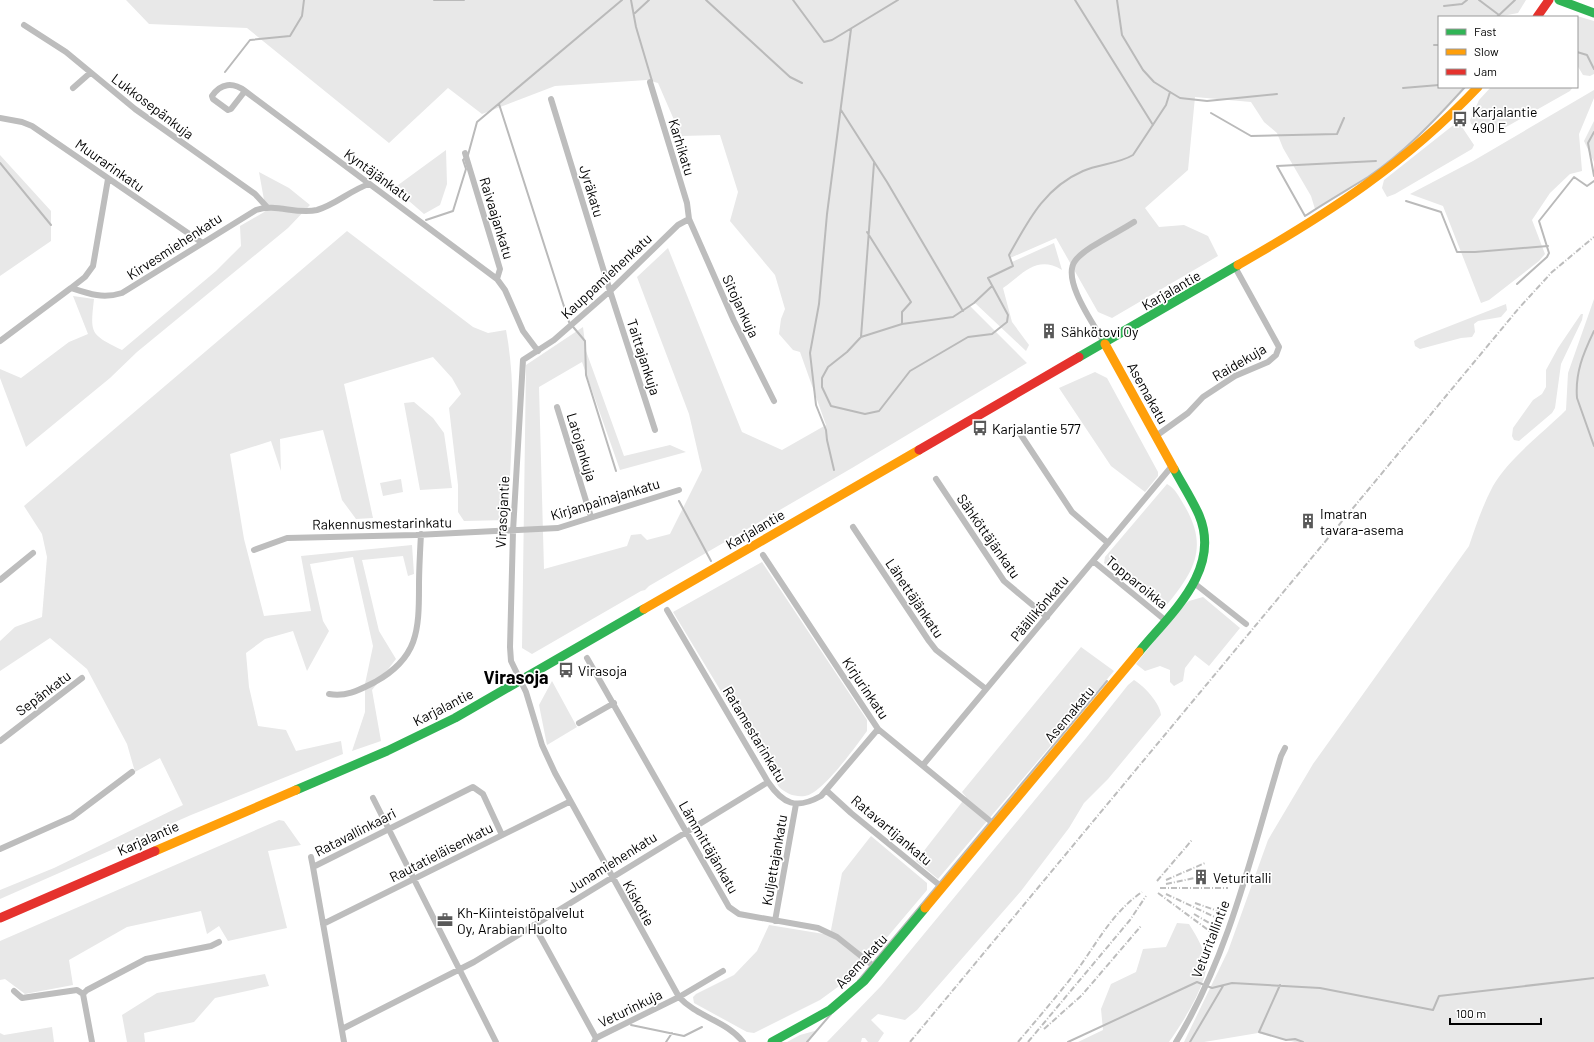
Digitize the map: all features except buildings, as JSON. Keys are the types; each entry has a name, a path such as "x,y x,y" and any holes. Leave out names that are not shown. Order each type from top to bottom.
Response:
{"main road":[{"path":"1538,16 1549,0"},
{"path":"1559,0 1594,13"},
{"name":"Karjalantie","path":"0,918 387,751 455,718 521,681 1236,269 1308,225 1389,170 1447,119 1477,88"},
{"name":"Asemakatu","path":"772,1042 834,1008 876,968 1165,620 1194,583 1204,565 1204,540 1202,526 1194,503 1105,344"}],"street":[{"name":"Lukkosepänkuja","path":"24,25 66,52 146,117 255,194 266,206"},
{"path":"73,88 90,73"},
{"name":"Karhikatu","path":"650,82 687,203 689,219"},
{"name":"Kyntäjänkatu","path":"245,91 231,109 228,110 213,99 212,96 217,89 237,85 497,279"},
{"name":"Jyräkatu","path":"551,99 610,291"},
{"name":"Muurarinkatu","path":"0,118 22,122 32,126 201,242"},
{"name":"Raivaajankatu","path":"465,153 500,269 497,279 505,290 523,332 538,350"},
{"path":"0,341 85,277 92,266 108,178"},
{"path":"266,206 292,210 317,210 356,188 369,184"},
{"name":"Kirvesmiehenkatu","path":"71,288 95,296 106,296 122,293 168,266 201,242 247,214 266,206"},
{"name":"Kauppamiehenkatu","path":"538,350 554,340 610,291 678,224 689,219"},
{"name":"Sitojankuja","path":"689,219 734,321 774,401"},
{"path":"1105,344 1078,296 1071,278 1071,267 1075,260 1088,250 1134,222"},
{"name":"Raidekuja","path":"1156,436 1188,413 1203,397 1235,376 1268,362 1276,355 1279,347 1236,269"},
{"name":"Taittajankuja","path":"610,291 655,430"},
{"name":"Virasojantie","path":"521,681 511,661 510,647 513,531 522,364 526,357 538,350"},
{"name":"Latojankuja","path":"557,407 591,517"},
{"path":"1019,432 1072,512 1108,543"},
{"name":"Päällikönkatu","path":"923,765 1172,466"},
{"name":"Sähköttäjänkatu","path":"936,479 1004,580 1047,617"},
{"name":"Kirjanpainajankatu","path":"513,531 558,528 679,490"},
{"name":"Lähettäjänkatu","path":"853,526 936,650 986,689"},
{"name":"Rakennusmestarinkatu","path":"254,550 287,538 513,531"},
{"path":"329,694 342,695 351,693 387,675 399,664 409,649 418,630 421,534"},
{"path":"0,580 33,553"},
{"name":"Kirjurinkatu","path":"763,554 878,729 995,825"},
{"name":"Topparoikka","path":"1093,561 1165,620"},
{"path":"1194,583 1246,624"},
{"name":"Ratamestarinkatu","path":"667,610 768,782 780,798 796,804"},
{"name":"Lämmittäjänkatu","path":"587,658 729,907 739,914 813,926 828,931 876,968"},
{"name":"Sepänkatu","path":"0,741 82,678"},
{"name":"Kiskotie","path":"521,681 530,702 542,745 570,802 679,997 686,1005 732,1031 744,1042"},
{"path":"579,723 614,703"},
{"path":"796,804 813,800 827,791 878,729"},
{"name":"Veturitallintie","path":"1176,1042 1197,1005 1226,933 1281,756 1285,748"},
{"path":"0,849 72,817 132,772"},
{"name":"Junamiehenkatu","path":"342,1029 461,969 685,831 768,782"},
{"name":"Ratavallinkaari","path":"344,1042 313,867 473,787 483,794 502,835"},
{"name":"Ratavartijankatu","path":"827,791 857,818 943,888"},
{"path":"373,798 461,969 495,1041"},
{"name":"Rautatieläisenkatu","path":"323,924 415,880 570,802"},
{"name":"Kuljettajankatu","path":"775,920 796,804"},
{"path":"311,857 313,867"},
{"path":"534,925 595,1040"},
{"path":"83,994 91,987 146,959 211,946 219,942"},
{"name":"Veturinkuja","path":"595,1040 679,997 723,971"},
{"path":"14,991 22,998 77,990 83,994 92,1042"}],"shaded area":[{"path":"126,0 1526,0 1518,13 1502,16 1438,16 1438,88 1464,88 1419,135 1395,157 1368,177 1315,209 1311,196 1283,148 1277,133 1264,122 1251,102 1195,97 1188,170 1145,208 1159,227 1184,225 1208,236 1218,256 1112,318 1098,312 1056,238 1010,258 1012,262 1054,243 1062,270 1045,264 1038,265 1024,272 1003,288 1012,322 1029,345 1026,351 975,303 970,306 1027,363 852,468 649,586 645,590 532,654 522,648 526,365 583,327 586,351 624,456 670,445 686,452 620,470 582,362 539,387 544,569 627,546 631,535 641,534 647,540 670,534 702,470 689,414 637,277 668,248 742,432 782,450 826,425 800,352 793,350 779,334 781,319 785,309 775,275 730,221 738,192 720,135 681,136 658,83 647,80 555,86 482,114 448,88 389,143 247,28 149,24"},
{"path":"1578,16 1594,21 1594,74 1590,76 1583,75 1578,67"},
{"path":"1490,88 1572,88 1570,91 1499,131 1480,129 1471,124 1470,120 1479,100"},
{"path":"1594,90 1594,98 1579,134 1582,171 1570,174 1550,193 1532,220 1545,254 1539,261 1489,300 1481,303 1443,206 1410,194 1473,161"},
{"path":"1594,121 1594,162 1584,141"},
{"path":"1456,123 1460,124 1474,145 1472,149 1395,194 1387,197 1382,188 1384,180"},
{"path":"446,150 447,184 440,205 424,214 394,188"},
{"path":"0,155 51,211 51,241 0,276"},
{"path":"259,172 289,188 310,205 288,228 137,352 110,378 26,447 0,378 0,369 21,378 69,342 88,334 73,296 94,299 92,319 94,332 104,340 122,350 216,271 241,246 240,226 266,211"},
{"path":"347,231 473,327 488,333 506,330 512,377 512,425 508,520 464,521 458,512 458,485 449,408 461,394 452,378 433,357 344,384 373,518 356,519 342,500 323,430 280,439 281,471 271,441 230,454 244,539 264,616 311,611 301,556 412,545 414,574 408,576 403,556 362,560 379,631 396,659 372,690 381,741 352,751 365,712 365,684 373,646 353,557 310,564 323,621 329,631 307,671 293,631 265,639 246,653 249,687 258,726 286,730 296,751 341,741 343,754 191,815 0,899 0,890 54,868 183,805 160,758 135,772 127,744 87,669 50,638 0,671 0,641 15,627 42,617 47,557 42,534 24,506"},
{"path":"1594,299 1594,1042 1295,1042 1258,1033 1204,1042 1184,1042 1228,951 1268,840 1313,764 1469,546 1486,500 1500,476 1527,446 1566,410 1568,373"},
{"path":"1506,304 1507,310 1501,317 1478,321 1474,324 1475,332 1472,337 1461,338 1420,349 1415,346 1414,341 1419,338"},
{"path":"1581,314 1583,314 1582,320 1561,364 1555,408 1552,413 1519,441 1514,440 1512,436 1513,428 1533,400 1542,394 1546,387 1546,370 1558,348"},
{"path":"1095,372 1107,378 1158,472 1158,476 1145,492 1111,466 1059,388"},
{"path":"414,402 433,418 444,433 452,488 420,490 404,403"},
{"path":"401,479 403,492 383,496 380,483"},
{"path":"1167,484 1177,493 1192,520 1196,534 1197,547 1195,559 1183,583 1165,607 1159,607 1104,563 1105,557"},
{"path":"762,562 867,720 867,731 847,758 829,779 812,793 805,796 797,796 785,792 779,787 673,612"},
{"path":"1203,597 1240,628 1209,666 1195,655 1185,668 1183,681 1174,686 1170,682 1170,670 1160,666 1145,671 1136,664 1180,609 1189,601"},
{"path":"1081,647 1114,671 938,879 916,861 966,797 962,792"},
{"path":"1134,680 1155,700 1161,715 1108,779 1084,803 1069,828 1021,891 917,1010 905,1020 878,1014 871,1020 884,1033 878,1042 868,1042 865,1038 862,1038 861,1042 827,1042 881,986 1128,685"},
{"path":"552,681 577,727 547,745 539,705"},
{"path":"279,820 284,821 301,845 268,851 287,928 228,941 219,926 207,934 201,911 127,927 69,960 73,985 25,994 5,979 0,980 0,941"},
{"path":"871,836 927,883 927,890 857,973 820,1000 754,1033 747,1032 694,1003 693,997 696,994 734,975 757,951 769,925 830,935 842,873"},
{"path":"1177,923 1189,924 1203,950 1206,960 1206,969 1204,979 1194,1002 1169,1042 1078,1042 1103,1030 1101,1009 1111,984 1136,972 1143,949 1166,947"},
{"path":"265,974 269,986 215,998 194,1022 144,1033 145,1042 127,1042 122,1015 157,993"},
{"path":"52,1027 54,1042 0,1042 0,1033 4,1035"},
{"path":"818,1030 808,1042 787,1042 800,1035"}],"waterway":[{"path":"225,72 250,40 290,36 302,16 304,0"},
{"path":"434,0 464,0"},
{"path":"426,220 453,211 466,169 463,160 468,155 477,122 622,0"},
{"path":"631,0 636,27 652,81"},
{"path":"635,13 649,0"},
{"path":"706,0 790,77 802,83"},
{"path":"793,0 824,42 832,40 898,0"},
{"path":"1075,0 1153,125"},
{"path":"1117,0 1122,35 1143,70 1154,82 1180,98 1207,101 1277,94"},
{"path":"1444,6 1462,4 1467,0"},
{"path":"1479,0 1499,15"},
{"path":"1498,16 1515,0"},
{"path":"834,470 826,430 816,405 810,353 819,304 827,214 851,29"},
{"path":"1578,52 1587,55 1594,69"},
{"path":"1403,88 1438,85"},
{"path":"1376,161 1277,166 1305,216 1381,168 1431,123 1464,88"},
{"path":"992,286 974,303 953,317 902,324 861,337 847,352 828,367 822,378 822,387 831,406 865,414 879,411 910,371 968,337 992,334 1007,322 1008,315 988,278 1013,266 1009,255 1030,218 1047,196 1069,178 1083,171 1133,155 1166,105 1170,92"},
{"path":"499,104 569,322 585,341 586,375 616,471"},
{"path":"841,110 887,182 963,311"},
{"path":"1211,113 1251,136 1337,134 1344,118"},
{"path":"1594,132 1588,143 1594,176"},
{"path":"0,163 51,225"},
{"path":"861,337 874,163"},
{"path":"1517,284 1547,257 1549,253 1539,221 1574,177 1587,186 1594,181"},
{"path":"1406,201 1441,212 1457,252 1548,246"},
{"path":"867,232 911,302 902,312 902,324"},
{"path":"1594,331 1586,348 1577,380 1577,398 1594,446"},
{"path":"679,501 711,561"},
{"path":"858,981 1107,681"},
{"path":"1068,1042 1197,982 1212,988 1232,983 1320,988 1433,1010 1439,996 1594,978"},
{"path":"1280,985 1259,1032 1286,1040 1295,1039 1303,1042"},
{"path":"1190,1042 1223,986"},
{"path":"807,1042 831,1014"},
{"path":"631,1025 684,1036 702,1027"},
{"path":"666,1042 672,1033"}],"railway":[{"path":"910,1042 1519,308 1552,272 1594,237"},
{"path":"1157,881 1192,840"},
{"path":"1166,880 1205,863"},
{"path":"1166,884 1209,875"},
{"path":"1160,888 1228,888"},
{"path":"1018,1042 1078,969 1114,918 1142,892"},
{"path":"1158,893 1215,935"},
{"path":"1166,894 1217,918"},
{"path":"1028,1042 1130,920 1146,896"},
{"path":"1195,903 1218,911"},
{"path":"1194,914 1218,928"},
{"path":"1044,1029 1082,995 1141,926"}],"traffic: fast":[{"path":"1559,0 1594,13"},
{"path":"1079,357 1238,265"},
{"path":"1139,652 1190,590 1199,572 1204,554 1204,535 1199,515 1174,469"},
{"path":"296,790 387,751 455,718 644,609"},
{"path":"772,1042 830,1010 864,981 925,908"}],"traffic: slow":[{"path":"1238,265 1304,226 1365,185 1422,140 1477,88"},
{"path":"1105,344 1174,469"},
{"path":"644,609 919,450"},
{"path":"925,908 1139,652"},
{"path":"155,851 296,790"}],"traffic: jam":[{"path":"1538,16 1549,0"},
{"path":"919,450 1079,357"},
{"path":"0,918 155,851"}],"place":[{"name":"Karjalantie 490 E","path":"1460,119"},
{"name":"Sähkötovi Oy","path":"1049,331"},
{"name":"Karjalantie 577","path":"980,428"},
{"name":"Imatran tavara-asema","path":"1308,521"},
{"name":"Virasoja","path":"566,670"},
{"name":"Veturitalli","path":"1201,877"},
{"name":"Kh-Kiinteistöpalvelut Oy, Arabian Huolto","path":"445,920"}],"district":[{"name":"Virasoja","path":"516,677"}]}
